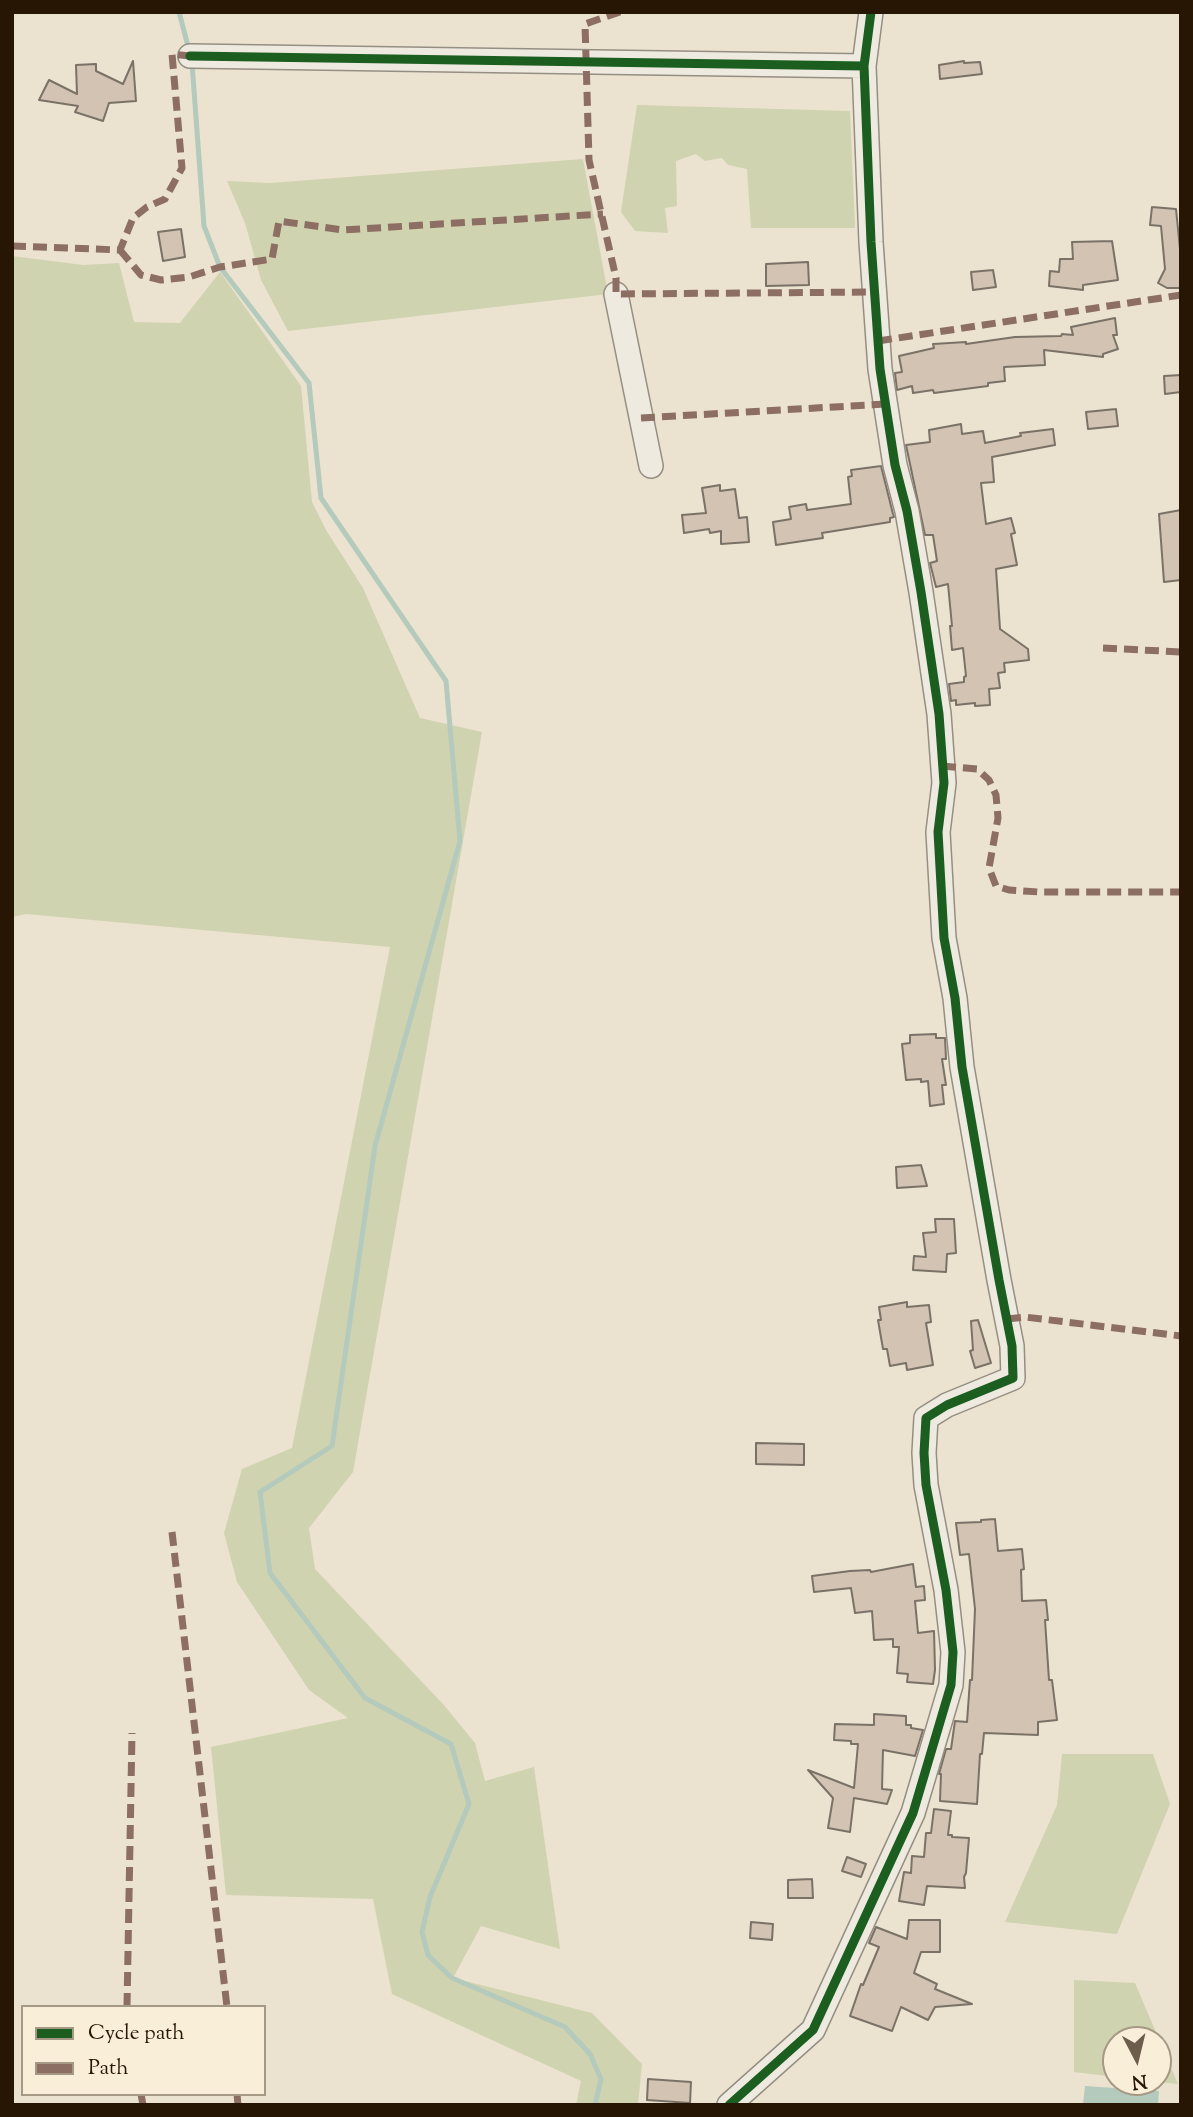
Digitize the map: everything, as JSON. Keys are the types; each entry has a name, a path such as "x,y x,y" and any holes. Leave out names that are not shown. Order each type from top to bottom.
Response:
{"street":[{"path":"729,2105 813,2030 913,1813 951,1685 953,1651 946,1590 926,1485 926,1418 947,1405 1013,1378 1012,1346 962,1067 955,998 944,939 938,832 944,783 939,714 921,592 907,511 895,465 880,369 871,242 864,65 871,12"},
{"path":"190,56 864,65"},
{"path":"616,293 651,466"}],"green space":[{"path":"637,105 850,111 855,228 751,228 747,169 728,165 722,158 705,161 696,154 676,161 677,206 665,208 668,233 635,231 621,212"},
{"path":"583,159 608,294 288,331 261,280 245,223 227,181 270,183"},
{"path":"12,256 83,265 119,263 134,322 180,323 220,272 301,386 312,502 326,530 363,588 420,718 482,732 353,1472 309,1528 315,1569 443,1704 475,1743 485,1781 534,1767 560,1949 481,1926 453,1978 592,2013 642,2064 638,2105 576,2105 581,2081 392,1994 373,1899 226,1895 211,1747 348,1718 309,1690 237,1582 224,1533 242,1469 292,1448 390,947 26,914 12,917"},
{"path":"1062,1754 1153,1754 1170,1804 1117,1934 1005,1922 1057,1805"},
{"path":"1074,1980 1135,1983 1153,2026 1102,2026 1102,2075 1074,2072"},
{"path":"1172,2070 1178,2084 1172,2083"}],"shaded area":[{"path":"1085,2086 1102,2087 1102,2096 1159,2096 1158,2105 1083,2105"}],"building":[{"path":"133,61 136,101 109,103 103,121 75,112 78,106 39,100 49,80 77,94 76,65 96,64 96,71 123,84"},
{"path":"964,61 980,62 982,74 940,79 939,65"},
{"path":"1152,207 1176,209 1181,288 1167,288 1158,283 1165,269 1161,226 1150,225"},
{"path":"181,229 185,257 163,261 158,232"},
{"path":"1112,241 1118,280 1083,285 1083,290 1049,286 1050,271 1059,272 1060,259 1073,259 1072,242"},
{"path":"808,262 809,285 766,286 766,264"},
{"path":"993,270 996,287 973,290 971,272"},
{"path":"1115,318 1117,335 1113,335 1118,349 1103,354 1103,357 1044,350 1045,365 1004,367 1005,381 988,383 988,386 934,393 933,390 913,393 912,386 897,390 895,373 902,372 899,356 934,348 933,344 966,344 1015,337 1073,335 1071,327"},
{"path":"1181,375 1181,392 1165,394 1164,376"},
{"path":"1116,409 1118,426 1088,429 1086,412"},
{"path":"961,424 962,434 983,431 985,443 1021,436 1020,433 1053,429 1055,445 992,457 994,482 981,483 986,524 1011,518 1015,533 1011,534 1017,565 996,569 1000,629 1028,649 1029,660 1004,663 1005,672 998,673 1000,688 989,689 990,705 956,705 956,700 951,701 949,684 964,682 966,676 963,648 952,650 948,584 936,587 930,563 937,561 933,535 925,535 906,445 930,442 929,430"},
{"path":"881,466 894,517 890,518 890,522 822,533 823,538 776,545 773,522 791,519 789,507 806,504 807,510 851,504 848,477 852,476 851,470"},
{"path":"720,485 720,491 735,489 739,518 747,517 749,542 721,544 721,531 710,533 709,529 684,533 682,515 706,513 702,488"},
{"path":"1181,510 1181,580 1164,582 1159,514"},
{"path":"936,1034 936,1038 945,1038 946,1059 942,1059 946,1085 942,1085 944,1104 930,1106 928,1081 906,1080 902,1044 910,1043 910,1035"},
{"path":"921,1165 927,1186 897,1188 896,1167"},
{"path":"935,1219 954,1219 956,1253 947,1254 946,1272 913,1270 914,1256 926,1257 923,1233 936,1232"},
{"path":"907,1302 907,1307 929,1305 931,1322 926,1323 933,1365 907,1370 906,1363 890,1366 887,1349 883,1349 878,1320 881,1320 879,1307"},
{"path":"978,1320 991,1363 975,1368 970,1351 973,1350 971,1321"},
{"path":"756,1443 804,1444 804,1465 756,1464"},
{"path":"995,1519 998,1551 1022,1549 1022,1601 1046,1600 1049,1680 1052,1680 1057,1720 1038,1722 1038,1735 984,1733 977,1804 940,1801 939,1774 946,1749 951,1749 955,1721 967,1722 972,1680 975,1609 969,1554 960,1555 956,1523"},
{"path":"913,1564 916,1587 924,1586 925,1600 915,1601 918,1633 934,1631 933,1684 907,1682 908,1674 897,1673 899,1647 893,1647 893,1639 874,1640 872,1611 855,1613 851,1588 814,1592 812,1576 850,1571 871,1572"},
{"path":"874,1714 906,1716 906,1725 923,1730 915,1756 883,1750 882,1789 892,1790 887,1804 854,1798 850,1832 828,1828 833,1798 808,1770 854,1788 858,1744 834,1740 835,1724 874,1725"},
{"path":"934,1809 951,1811 948,1835 969,1838 965,1888 927,1886 924,1905 899,1901 904,1872 911,1873 912,1856 924,1857 926,1833 931,1833"},
{"path":"847,1857 866,1864 861,1877 842,1871"},
{"path":"812,1879 813,1898 788,1898 788,1880"},
{"path":"909,1920 940,1920 940,1952 921,1952 914,1973 937,1984 935,1989 972,2004 935,2007 928,2020 901,2007 892,2031 850,2016 861,1984 863,1985 879,1947 869,1943 876,1927 907,1939"},
{"path":"751,1922 773,1924 772,1940 750,1938"},
{"path":"648,2079 691,2082 690,2103 647,2100"}],"waterway":[{"path":"179,12 189,50"},
{"path":"192,63 204,226 220,267 309,383 321,498 446,681 460,841 375,1146 332,1446 260,1492 270,1573 365,1698 451,1744 469,1804 430,1897 422,1932 428,1955 452,1978 565,2027 590,2054 601,2079 595,2105"}],"marked path":[{"path":"620,12 585,24 589,160 616,278 616,294 874,292"},
{"path":"12,246 120,250 133,218 147,207 165,199 182,168 172,54 190,56"},
{"path":"120,250 141,275 161,280 189,277 220,267 272,259 279,221 343,230 603,214"},
{"path":"878,341 1181,295"},
{"path":"641,418 886,404"},
{"path":"1103,648 1181,652"},
{"path":"942,766 977,769 989,780 996,795 998,818 989,868 996,886 1009,890 1039,892 1181,892"},
{"path":"1007,1319 1025,1317 1181,1336"},
{"path":"172,1532 227,2005"},
{"path":"127,2005 132,1733"},
{"path":"141,2096 143,2105"},
{"path":"237,2096 238,2105"}],"cycle path":[{"path":"729,2105 813,2030 913,1813 951,1685 953,1652 946,1590 926,1485 926,1418 947,1405 1013,1378 1012,1346 962,1067 955,998 944,938 938,832 944,783 939,714 921,592 907,511 895,465 880,369 871,242 864,66 871,12"},
{"path":"190,56 864,66"}]}
